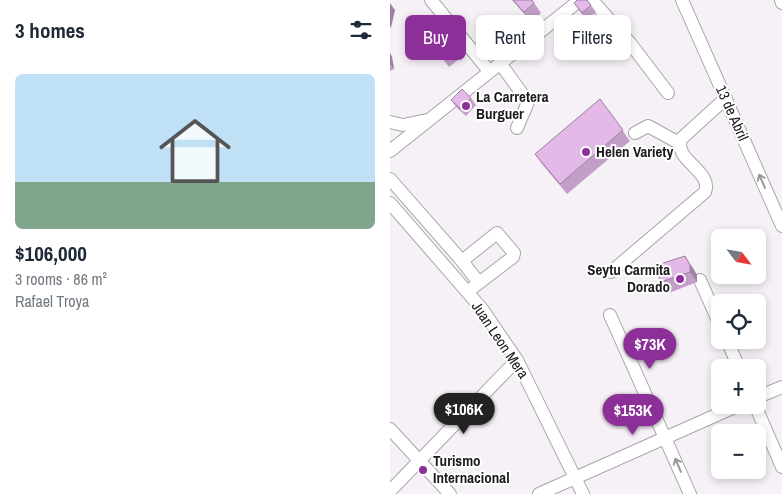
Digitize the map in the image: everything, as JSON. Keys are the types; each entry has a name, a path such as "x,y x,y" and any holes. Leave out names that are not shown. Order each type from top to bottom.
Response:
{"street":[{"path":"431,0 489,71"},
{"path":"592,0 630,43 668,93"},
{"name":"13 de Abril","path":"682,0 726,98 778,203 782,226"},
{"path":"780,0 782,4"},
{"path":"390,151 571,2"},
{"path":"500,62 528,102 517,128"},
{"path":"679,143 726,98"},
{"path":"390,122 403,125 432,118"},
{"path":"611,272 705,192 705,180 682,151 679,143 648,126 635,133"},
{"path":"390,179 479,283"},
{"path":"391,204 405,195"},
{"name":"Juan Leon Mera","path":"391,204 482,309 517,360 576,476 583,494"},
{"path":"462,261 497,234 514,253 513,257 467,292"},
{"path":"700,280 711,305"},
{"path":"610,315 690,494"},
{"path":"390,491 517,360"},
{"path":"766,394 782,387"},
{"path":"539,494 717,414"},
{"path":"759,414 782,466"},
{"path":"390,429 450,494"}],"building":[{"path":"513,0 532,0 534,3 524,12"},
{"path":"577,0 587,0 591,5 582,13 574,3"},
{"path":"462,89 471,98 461,109 451,100"},
{"name":"Helen Variety","path":"600,99 623,130 560,184 535,154"},
{"path":"685,256 690,265 690,272 661,282 654,266"}],"place":[{"name":"La Carretera Burguer","path":"466,106"},
{"name":"Helen Variety","path":"586,152"},
{"name":"Seytu Carmita Dorado","path":"680,279"},
{"name":"Turismo Internacional","path":"423,470"}]}
